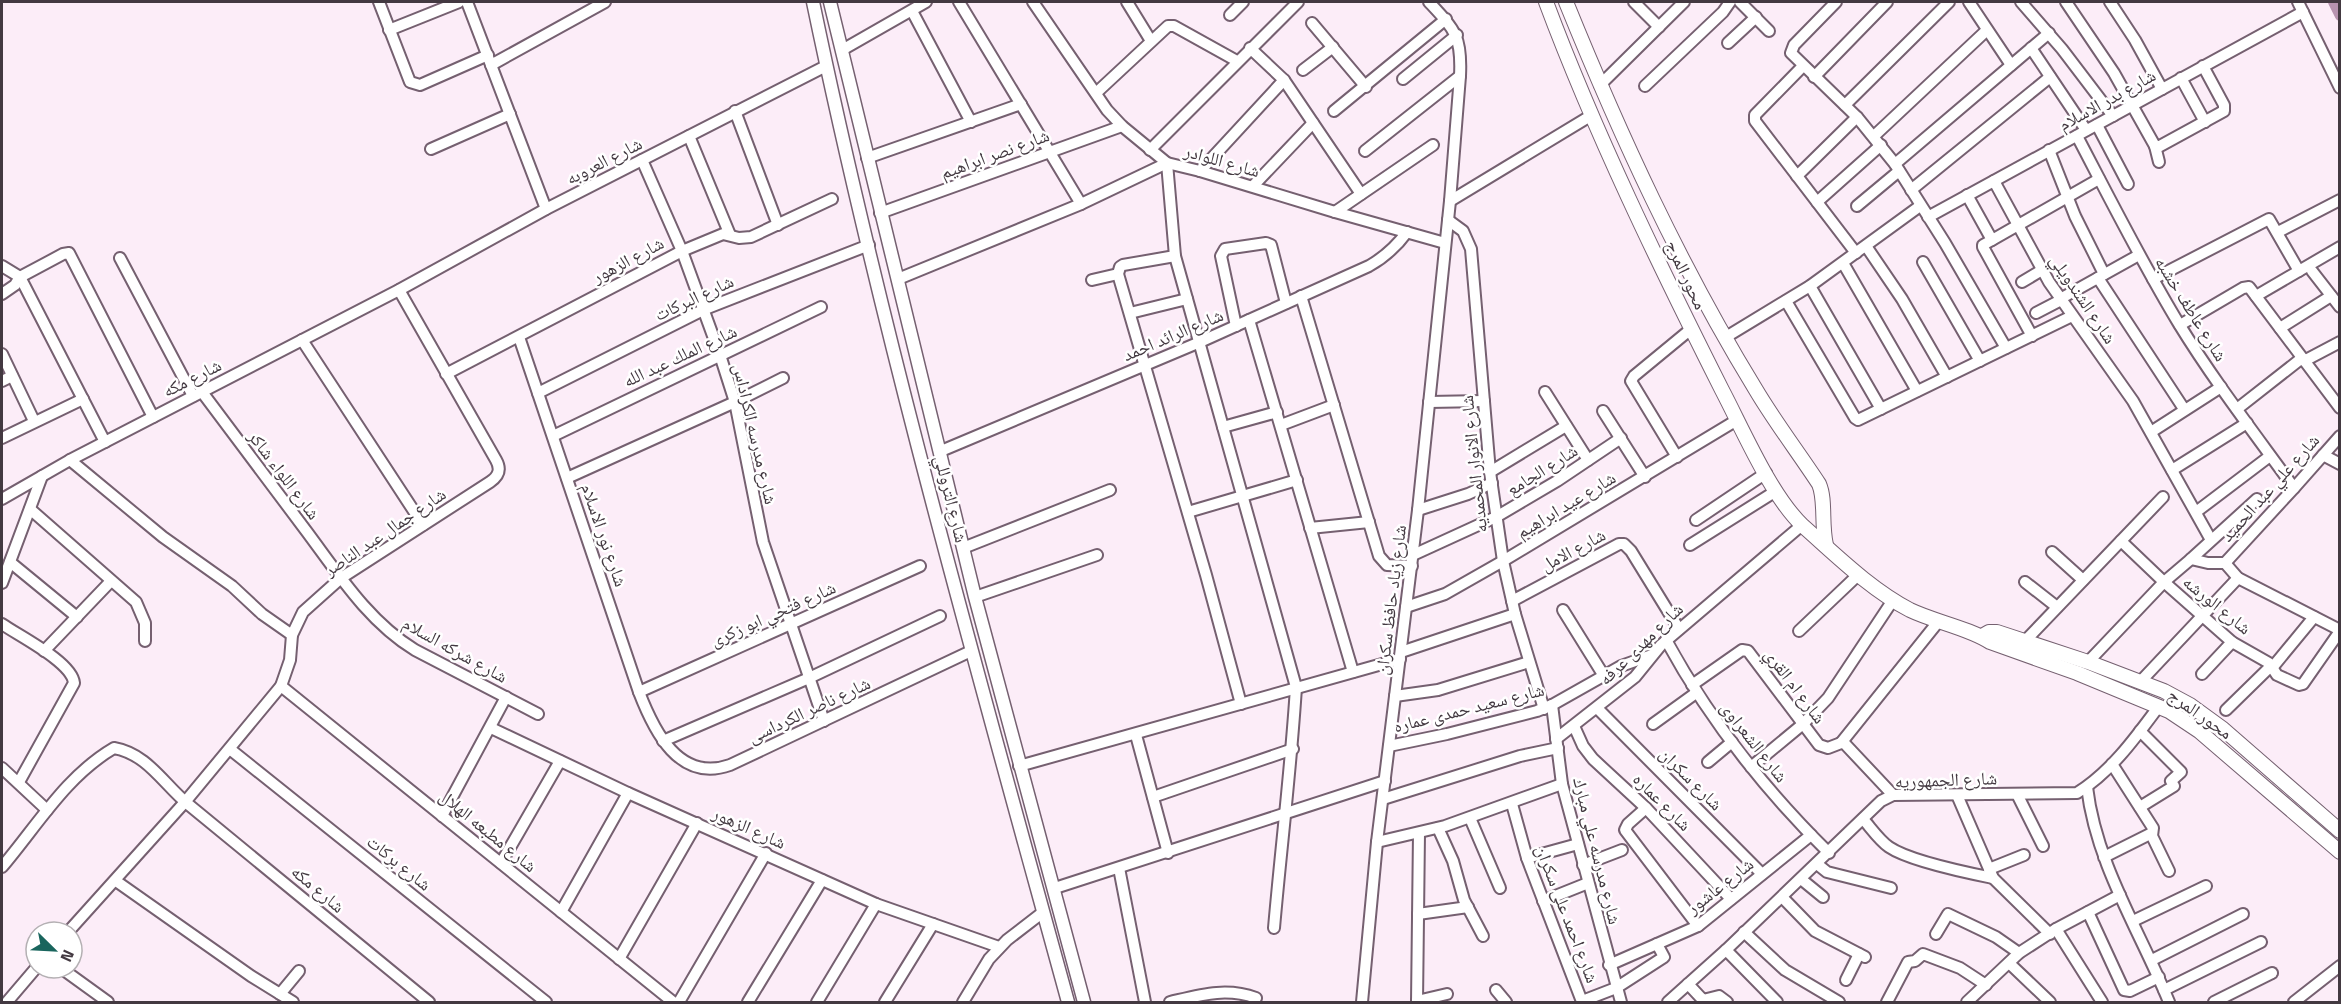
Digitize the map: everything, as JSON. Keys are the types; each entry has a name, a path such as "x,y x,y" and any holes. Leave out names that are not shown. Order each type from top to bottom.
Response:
{"main road":[{"name":"محور المرج","path":"1546,2 1592,115 1691,328 1776,491 1803,525 1858,575 1893,600 1938,622 1982,636 1990,642 2077,673 2159,706 2199,731 2340,852"},
{"name":"محور المرج","path":"1566,2 1600,86 1646,188 1756,391 1823,492 1822,522 1826,545"},
{"name":"محور المرج","path":"1982,636 1993,632 2025,641 2088,662 2177,698 2212,720 2340,831"}],"street":[{"path":"379,2 410,82 417,85 489,60 605,2"},
{"path":"389,30 459,2"},
{"path":"467,2 546,208"},
{"name":"شارع التروللي","path":"813,2 892,344 971,651 1066,1002"},
{"name":"شارع التروللي","path":"830,2 975,597 1084,1002"},
{"path":"842,50 926,2"},
{"path":"959,2 1081,204"},
{"path":"1033,2 1096,93 1122,126 1167,163 1175,256 1296,687 1293,749 1284,812 1274,928"},
{"path":"1127,2 1151,41"},
{"path":"1150,150 1298,2"},
{"path":"1403,79 1457,35 1429,2"},
{"path":"1634,2 1659,27"},
{"path":"1600,86 1684,2"},
{"path":"1644,86 1723,12 1730,2"},
{"path":"1740,2 1769,31"},
{"path":"1836,2 1794,45 1791,53 1878,140 1928,216 2006,348"},
{"path":"1814,77 1887,2"},
{"path":"1845,105 1948,2"},
{"path":"1969,2 2011,65"},
{"path":"2021,2 2049,33 2112,116"},
{"path":"2066,2 2089,34 2132,105 2154,146 2159,162"},
{"path":"2110,2 2135,40 2162,89"},
{"path":"2300,7 2340,88"},
{"name":"شارع بدر الاسلام","path":"1928,216 2203,66 2300,7"},
{"path":"912,11 971,122"},
{"path":"1728,43 1755,16"},
{"path":"1334,111 1446,20"},
{"path":"1312,22 1366,87"},
{"path":"1096,93 1168,26 1237,61"},
{"path":"1816,202 1987,30"},
{"path":"1857,206 1897,167 2049,33"},
{"name":"شارع زياد حافظ سكران","path":"1362,1002 1377,842 1419,510 1450,201 1461,60 1457,35"},
{"path":"1304,70 1333,47"},
{"path":"1250,48 1284,80 1361,194"},
{"name":"شارع عاطف خشبه","path":"2031,48 2082,133 2100,179 2139,255 2180,325 2236,409 2294,489"},
{"name":"شارع العروبه","path":"399,290 546,208 826,66"},
{"path":"1803,66 1754,118 1856,253"},
{"path":"2154,146 2160,146 2205,122 2221,113 2225,108 2203,66"},
{"path":"1365,150 1460,76"},
{"path":"1911,190 2050,77"},
{"path":"2181,78 2205,122"},
{"path":"1200,171 1284,80"},
{"path":"867,158 1021,104"},
{"path":"735,111 778,225"},
{"path":"431,149 510,114"},
{"path":"1450,201 1592,115"},
{"path":"1797,176 1857,117"},
{"path":"1253,186 1313,123"},
{"path":"2097,125 2128,184"},
{"name":"شارع نصر ابراهيم","path":"880,213 1122,126"},
{"path":"689,136 730,235"},
{"path":"1335,212 1432,145"},
{"path":"2049,150 2101,276 2184,409"},
{"name":"شارع مدرسه الكراداس","path":"642,160 682,251 720,355 735,402 752,497 763,542 824,721"},
{"name":"شارع اللوادر","path":"898,279 1081,204 1167,163 1445,243"},
{"path":"2032,336 1983,245 2100,179"},
{"name":"شارع الشندويلي","path":"1994,181 2042,270 2123,386 2211,540"},
{"path":"1967,195 1992,240"},
{"name":"شارع الزهور","path":"446,374 682,251 720,235 751,237 832,199"},
{"path":"2278,232 2340,200"},
{"path":"1726,337 1810,286 1920,206"},
{"path":"2153,279 2269,219 2299,271"},
{"name":"شارع الانوار المحمديه","path":"1448,220 1463,231 1471,249 1491,477 1503,561 1529,662 1548,707"},
{"name":"شارع الرائد احمد","path":"941,451 1200,342 1384,258 1407,232"},
{"path":"1236,326 1221,256 1225,249 1266,243 1271,245 1286,303"},
{"name":"شارع البركات","path":"538,393 705,309 869,245"},
{"path":"1866,246 1902,300 1947,377"},
{"path":"2256,296 2340,247"},
{"path":"2,294 15,285 20,277 63,254 71,255 153,417"},
{"path":"2036,313 2139,255"},
{"path":"1175,256 1123,265 1118,270 1118,274 1188,512 1241,704"},
{"name":"شارع اللواء شاكر","path":"120,258 197,394 341,578"},
{"path":"1923,262 1980,361"},
{"path":"1843,263 1917,391"},
{"path":"2,266 20,277 105,442"},
{"path":"2022,282 2042,270"},
{"path":"2312,270 2340,307"},
{"path":"1092,280 1118,274"},
{"path":"1810,286 1881,409"},
{"path":"2180,325 2245,286 2249,287 2340,408"},
{"name":"شارع مكه","path":"2,499 70,460 399,290"},
{"name":"شارع جمال عبد الناصر","path":"79,920 231,750 281,687 290,660 292,634 303,612 341,578 495,479 499,470 496,460 399,290"},
{"path":"1301,296 1381,560 1387,565 1412,560"},
{"path":"2280,328 2331,296"},
{"path":"1130,313 1187,299"},
{"path":"1786,301 1858,420 2072,316"},
{"name":"شارع الملك عبد الله","path":"553,436 821,307"},
{"path":"1249,320 1353,672"},
{"path":"1677,457 1631,381 1691,328"},
{"name":"شارع نور الاسلام","path":"519,337 639,692 651,721 663,741"},
{"path":"892,344 913,338"},
{"path":"302,340 423,525"},
{"path":"2236,409 2303,360 2340,342"},
{"path":"2,354 34,422"},
{"path":"2,381 12,376"},
{"path":"567,478 783,378"},
{"path":"2151,432 2221,387"},
{"path":"1545,393 1588,460"},
{"path":"2,438 83,399"},
{"path":"1429,402 1484,401"},
{"path":"1281,425 1334,405"},
{"path":"1603,411 1646,477"},
{"path":"1223,427 1277,412"},
{"name":"شارع عيد ابراهيم","path":"1406,607 1445,594 1646,477 1737,420"},
{"path":"2172,470 2247,423"},
{"path":"1419,510 1460,498 1566,426"},
{"name":"شارع علي عبد الحميد","path":"2191,559 2208,564 2225,563 2340,436"},
{"name":"شارع الجامع","path":"1412,560 1496,518 1621,438"},
{"path":"2323,455 2340,464"},
{"path":"2196,512 2271,456"},
{"path":"70,460 163,537 232,586 268,619 292,634"},
{"path":"1696,520 1766,473"},
{"path":"42,476 5,571 77,617"},
{"path":"1188,512 1297,480"},
{"path":"963,548 1110,490"},
{"path":"1690,545 1776,491"},
{"path":"2025,641 2163,497"},
{"path":"2088,662 2164,582 2257,499"},
{"path":"30,509 136,602 145,623 145,641"},
{"path":"1310,528 1370,522"},
{"name":"شارع مهدى عرفه","path":"1557,744 1574,726 1635,677 1666,640 1803,525"},
{"name":"شارع الورشه","path":"2121,541 2232,642 2272,667 2275,674 2299,685 2304,683 2340,630"},
{"name":"شارع الامل","path":"1512,601 1619,544 1624,544 1631,551 1679,629"},
{"path":"2052,552 2083,580"},
{"path":"975,597 1097,555"},
{"path":"2225,563 2238,578 2340,630"},
{"name":"شارع فتحي ابو زكرى","path":"639,692 920,567"},
{"path":"1799,631 1858,575"},
{"name":"شارع شركه السلام","path":"341,578 379,624 396,639 538,714"},
{"path":"2140,682 2238,578"},
{"path":"44,651 111,581"},
{"path":"2025,582 2057,607"},
{"path":"1751,767 1803,724 1828,698 1893,600"},
{"path":"1563,610 1604,676"},
{"path":"1019,766 1136,735 1353,672 1515,614"},
{"path":"663,741 809,678 940,616"},
{"path":"2226,710 2272,667 2314,617"},
{"path":"1893,795 1848,747 1841,743 1938,622"},
{"path":"2,624 44,651 71,672 74,683 19,782"},
{"name":"شارع الشعراوى","path":"1666,640 1694,689 1751,767 1829,853"},
{"path":"2202,674 2232,642"},
{"name":"شارع ام القري","path":"1694,689 1742,650 1745,650 1822,747 1828,748 1841,743"},
{"name":"شارع ناصر الكرداسى","path":"663,741 677,756 690,764 718,769 971,651"},
{"name":"شارع سعيد حمدى عماره","path":"1389,746 1447,734 1548,707 1638,658 1652,655"},
{"path":"1395,696 1438,690 1529,662"},
{"name":"شارع مطبعه الهلال","path":"281,687 673,1002"},
{"path":"1653,724 1694,689"},
{"path":"442,816 506,697"},
{"name":"شارع الجمهوريه","path":"1668,1002 1829,853 1881,801 1893,795 2077,793 2112,764 2159,706"},
{"name":"شارع مدرسه علي مبارك","path":"1548,707 1557,744 1562,784 1621,1002"},
{"name":"شارع سكران","path":"1597,708 1762,874"},
{"name":"شارع عماره","path":"1574,726 1583,746 1593,759 1646,808 1731,899"},
{"name":"شارع الزهور","path":"491,728 628,793 876,904 999,947"},
{"path":"2140,731 2181,772 2171,781 2174,786 2140,807"},
{"path":"1136,735 1168,853"},
{"path":"1708,762 1732,742"},
{"path":"1383,799 1557,744"},
{"name":"شارع مكه","path":"47,810 63,791 101,756 114,748 129,752 148,764 185,802 429,1002"},
{"path":"1152,797 1293,749"},
{"name":"شارع بركات","path":"231,750 546,1002"},
{"path":"501,863 560,761"},
{"path":"2112,764 2152,828 2151,837 2169,871"},
{"path":"2,768 47,810 2,867"},
{"path":"1054,888 1385,781"},
{"path":"1377,842 1470,818 1562,784"},
{"path":"2087,787 2093,825 2104,857 2169,1002"},
{"path":"561,912 628,793"},
{"path":"1957,795 1991,874 2053,932 2102,1002"},
{"path":"2017,795 2043,846"},
{"name":"شارع احمد على سكران","path":"1512,804 1527,858 1581,999 1585,1000 1617,988"},
{"path":"1646,808 1628,824 1625,830 1698,926"},
{"path":"1470,818 1500,888"},
{"path":"1863,819 1883,841 1898,851 1955,869 1991,874 2024,855"},
{"path":"619,958 697,823"},
{"path":"1438,828 1453,861 1461,891 1483,936"},
{"path":"1419,833 1417,1002 1447,994"},
{"path":"2104,857 2152,833"},
{"name":"شارع عاشور","path":"1610,965 1698,926 1811,835"},
{"path":"1527,858 1578,844"},
{"path":"1583,865 1622,850"},
{"path":"679,1002 766,853"},
{"path":"1817,864 1827,872 1891,888"},
{"path":"1119,868 1145,1002"},
{"path":"1800,879 1823,897"},
{"path":"748,1002 822,880"},
{"path":"116,881 251,976 293,1002"},
{"path":"1543,901 1588,883"},
{"path":"2133,921 2205,886"},
{"path":"1969,1002 2019,953 2120,895"},
{"path":"1782,897 1815,931 1862,955 1846,980"},
{"path":"817,1002 876,904"},
{"path":"1418,914 1468,907"},
{"path":"2088,912 2124,990 2130,991 2159,977"},
{"path":"963,1002 980,972 999,947 1042,913"},
{"path":"1936,934 1948,914 1996,937 2019,953"},
{"path":"2152,960 2243,914"},
{"path":"885,1002 933,924"},
{"path":"1744,932 1785,970 1839,1002"},
{"path":"2164,990 2261,942"},
{"path":"1617,988 1664,957 1658,944"},
{"path":"1726,950 1777,1002"},
{"path":"1887,1002 1908,962 1915,961 1922,954 1960,969 1986,985"},
{"path":"2009,963 2050,1002"},
{"path":"2294,1002 2340,966"},
{"path":"280,994 299,971"},
{"path":"2214,1002 2272,973"},
{"path":"6,998 24,980"},
{"path":"78,980 108,1002"},
{"path":"1688,984 1703,1000 1718,996 1727,1002"},
{"path":"1497,990 1506,1002"},
{"path":"1170,1002 1214,992 1231,992 1256,998"},
{"path":"2309,992 2316,1002"}],"waterway":[{"path":"2333,2 2340,16"}]}
